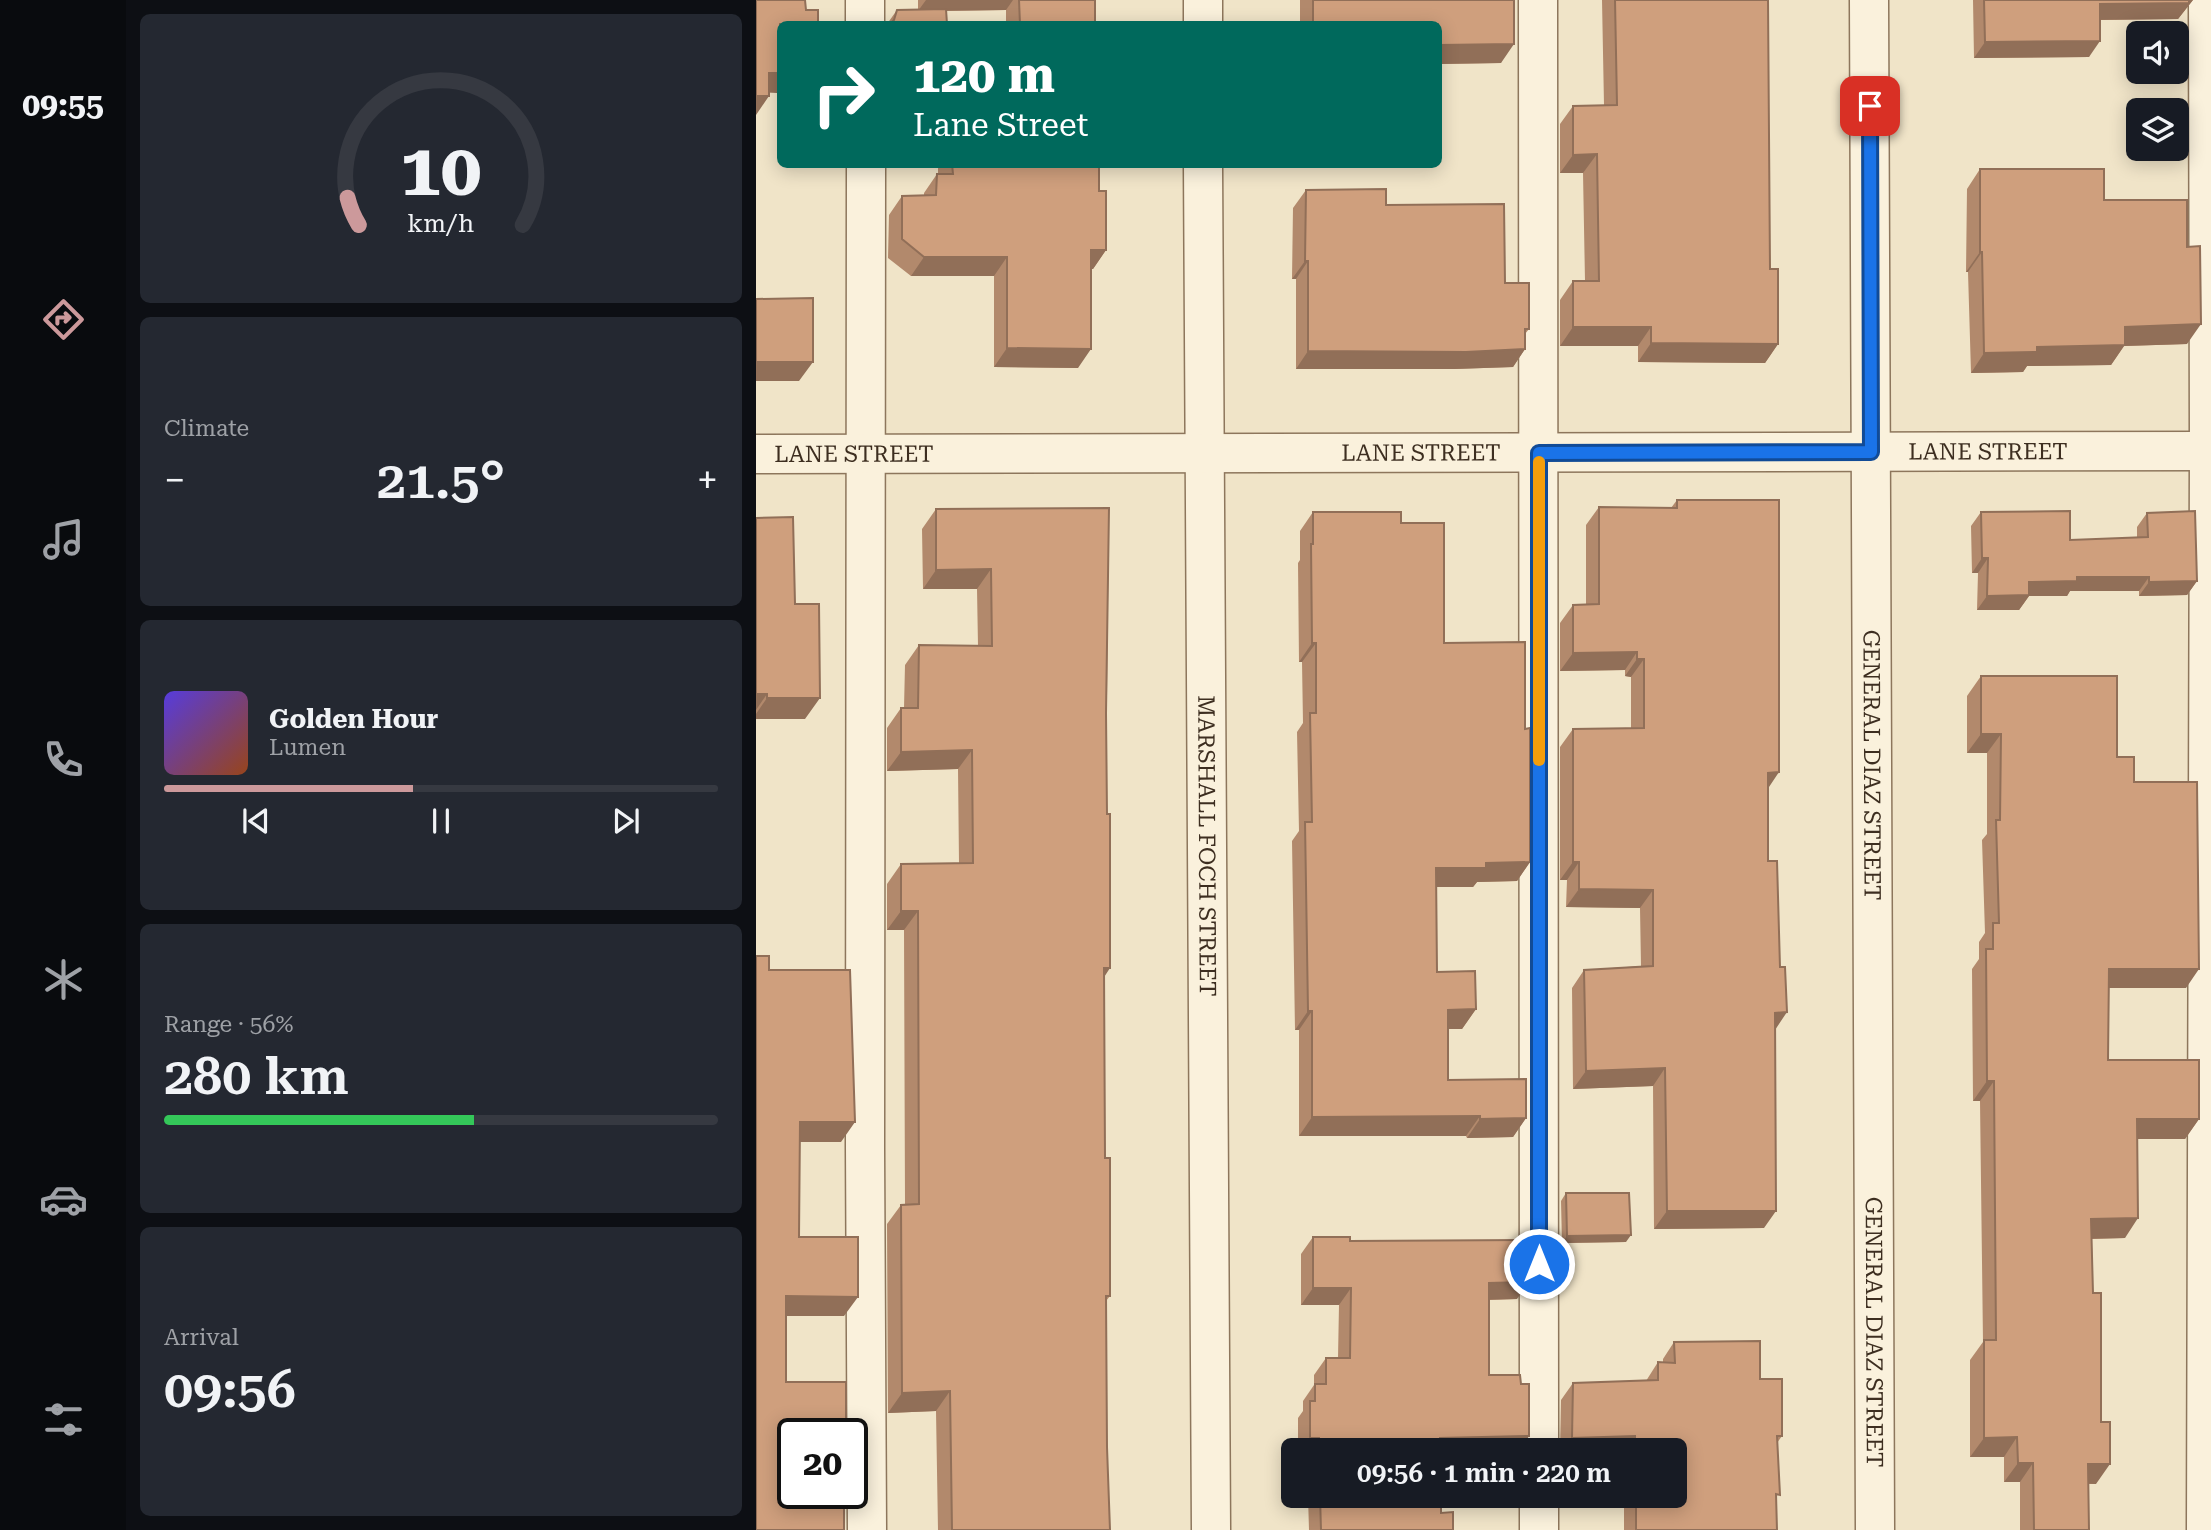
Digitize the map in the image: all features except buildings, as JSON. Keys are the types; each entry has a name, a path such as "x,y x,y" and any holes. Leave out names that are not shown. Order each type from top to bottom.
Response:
{"street":[{"path":"865,0 865,21"},
{"path":"1203,0 1203,21"},
{"path":"1538,0 1539,1438"},
{"name":"GENERAL DIAZ STREET","path":"1869,0 1875,1530"},
{"path":"2206,1530 2210,451 2208,0"},
{"path":"866,168 867,1530"},
{"name":"MARSHALL FOCH STREET","path":"1203,168 1211,1530"},
{"name":"LANE STREET","path":"756,454 2210,451"},
{"path":"1539,1508 1539,1530"}],"slow traffic":[{"path":"1539,462 1539,760"}],"route":[{"path":"1539,1264 1539,453 1871,452 1870,106"}]}
